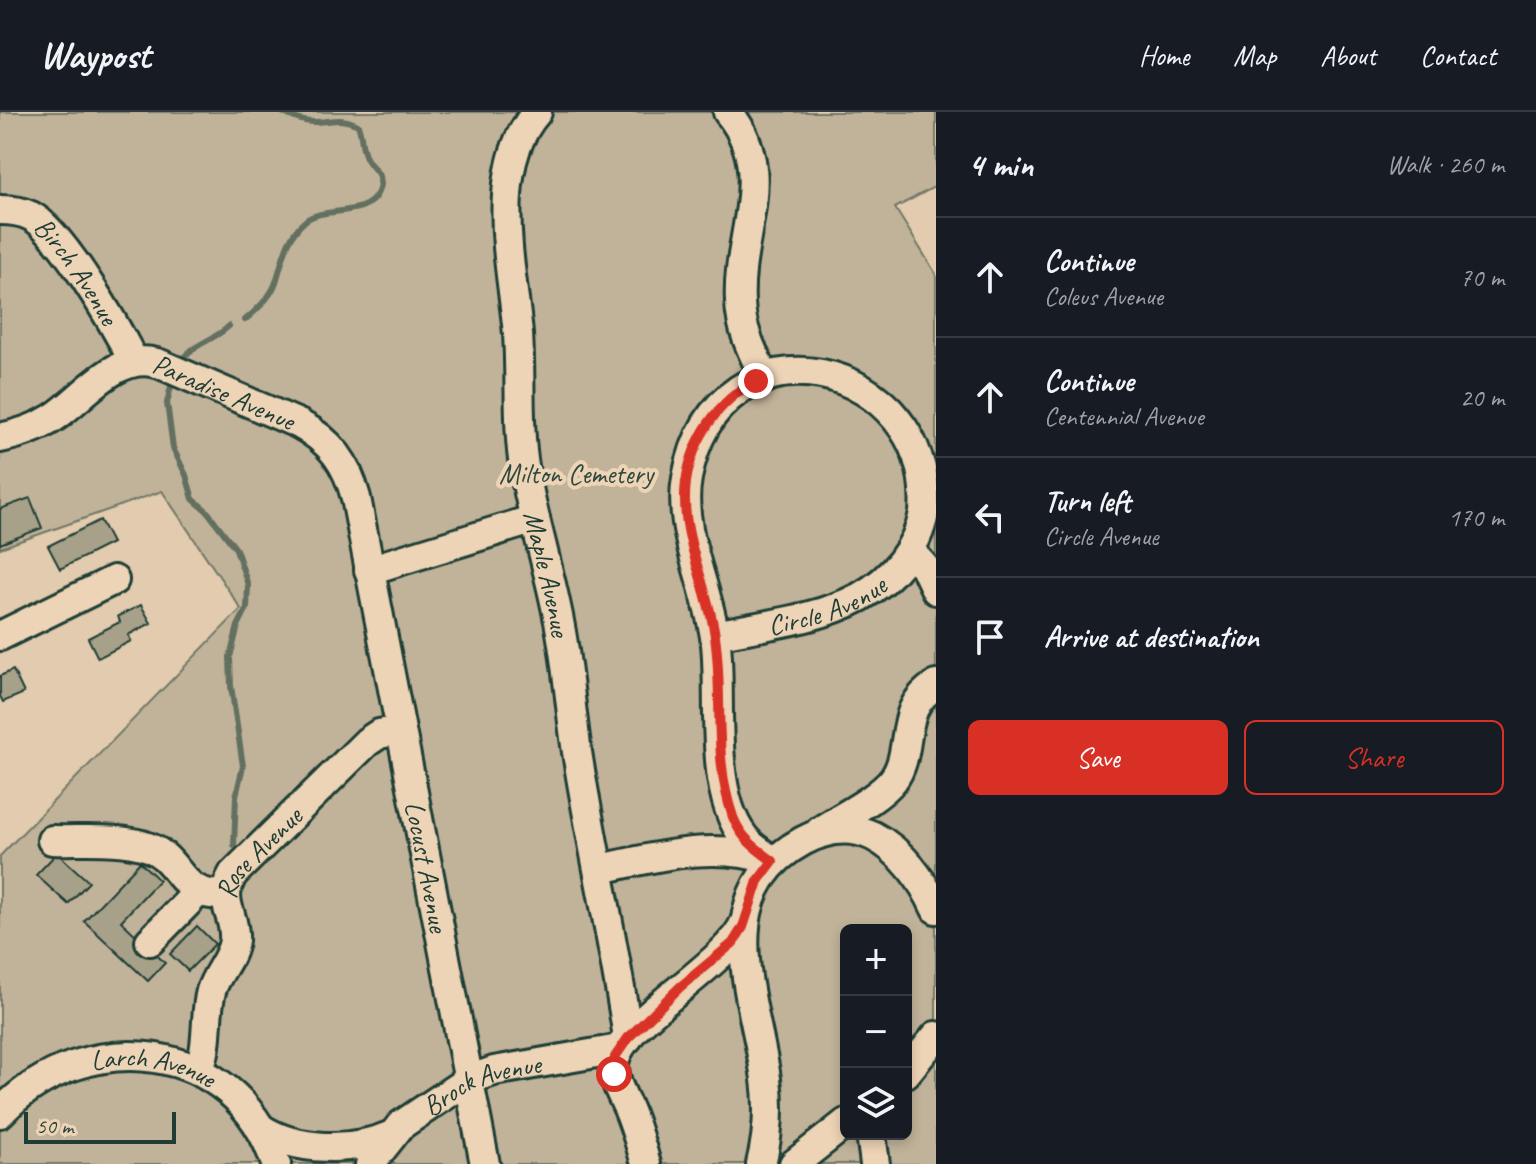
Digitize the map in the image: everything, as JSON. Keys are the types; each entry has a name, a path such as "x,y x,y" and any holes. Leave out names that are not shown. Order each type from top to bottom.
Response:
{"street":[{"name":"Maple Avenue","path":"537,112 524,129 514,159 506,233 518,334 522,446 535,519 561,630 577,752 600,869 624,1043 615,1057 614,1074 646,1164"},
{"path":"732,114 750,153 754,177 740,274 742,320 749,345 765,378"},
{"name":"Birch Avenue","path":"0,210 21,212 32,217 56,238 114,324 133,360"},
{"name":"Paradise Avenue","path":"0,438 23,433 45,423 117,368 133,360 160,364 299,424 329,443 343,461 353,485 369,570"},
{"name":"Circle Avenue","path":"715,635 805,617 850,602 875,588 910,550 922,524 926,493 916,440 895,410 865,386 840,377 801,371 765,378 746,386 725,401 694,452 686,481 687,525 715,635 719,677 719,749 728,799 741,834 773,861"},
{"path":"369,570 535,519"},
{"path":"910,550 926,569 936,590"},
{"name":"Locust Avenue","path":"369,570 485,1164"},
{"path":"0,636 114,580"},
{"path":"624,1043 680,987 733,943 747,918 758,881 773,861 881,791 894,779 901,762 910,717 923,695 936,685"},
{"name":"Rose Avenue","path":"198,1071 204,1055 212,986 234,942 233,926 211,894 367,742 379,734 400,730"},
{"path":"813,836 843,829 874,837 905,861 936,909"},
{"path":"52,840 130,842 148,847 211,894 150,941"},
{"path":"600,869 705,850 739,852 773,861"},
{"path":"747,918 747,985 764,1066 768,1107 767,1136 761,1164"},
{"path":"910,1068 936,1036"},
{"name":"Brock Avenue","path":"370,1164 392,1135 423,1108 468,1080 494,1071 624,1043"},
{"name":"Larch Avenue","path":"0,1113 40,1080 89,1059 115,1055 173,1062 198,1071 234,1096 260,1128 276,1164"},
{"path":"260,1128 286,1140 326,1146 367,1144 392,1135"},
{"path":"794,1164 840,1128"},
{"path":"872,1140 875,1164"}],"green space":[{"name":"Milton Cemetery","path":"0,112 936,112 936,186 895,208 936,274 936,1164 0,1164 0,856 241,609 162,491 0,548"}],"building":[{"path":"30,498 42,528 0,544 0,509"},
{"path":"100,520 112,543 60,569 48,546"},
{"path":"141,605 151,623 128,635 131,641 98,658 88,638 120,622 118,616"},
{"path":"13,670 24,693 3,702 0,676"},
{"path":"57,853 89,882 68,904 36,875"},
{"path":"140,862 159,880 121,921 165,963 148,981 84,921"},
{"path":"197,926 215,944 188,971 170,954"}],"waterway":[{"path":"245,320 271,293 286,249 299,227 313,216 364,206 372,200 380,185 379,175 365,155 358,125 341,120 305,121 282,112"},
{"path":"180,364 189,352 229,326"},
{"path":"173,378 167,403 173,448 193,499 207,511 236,549 248,585 247,608 238,626 230,657 231,686 243,766 236,796 234,845"}],"route":[{"path":"614,1074 615,1057 628,1038 739,935 758,881 773,861 741,834 728,799 719,749 715,635 685,511 686,481 701,439 725,401 756,381"}]}
